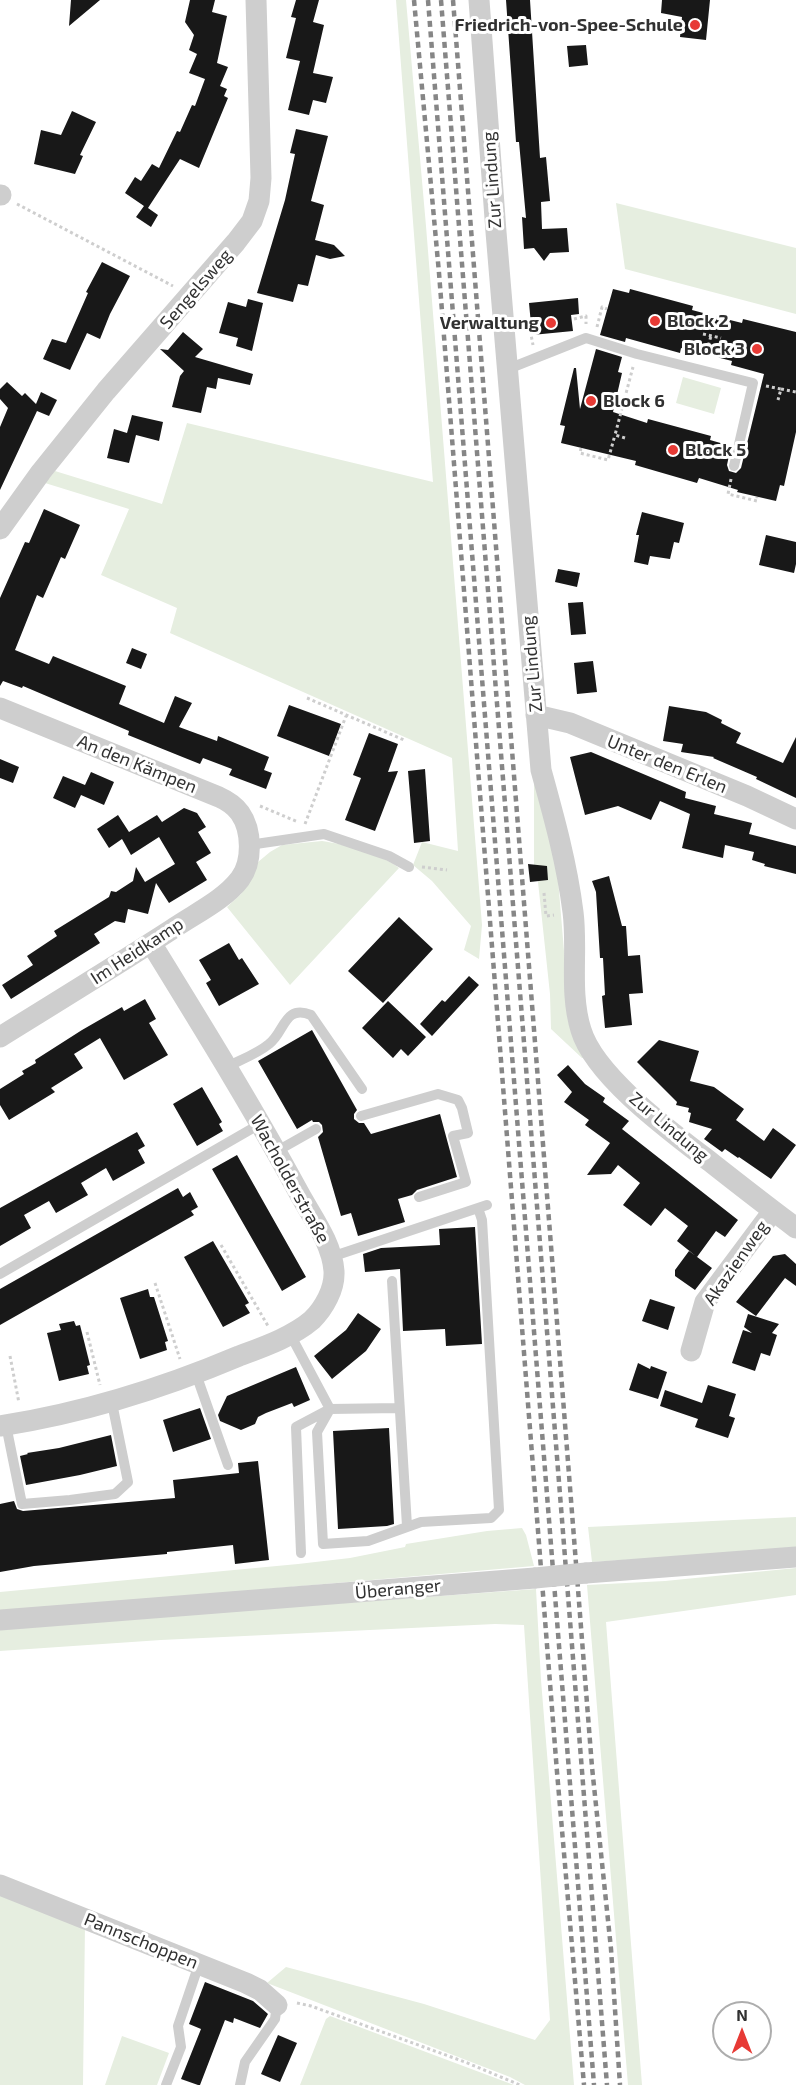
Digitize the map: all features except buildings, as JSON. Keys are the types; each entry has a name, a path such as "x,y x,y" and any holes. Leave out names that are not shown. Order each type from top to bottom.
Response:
{"street":[{"name":"Sengelsweg","path":"0,529 41,472 105,391 191,296 252,221 259,201 261,178 256,0"},
{"name":"Zur Lindung","path":"479,0 536,715 542,770 558,831 574,913 574,971 580,1028 594,1057 613,1079 665,1127 796,1228"},
{"name":"An den Kämpen","path":"0,708 219,797 231,804"},
{"name":"Unter den Erlen","path":"536,715 570,723 747,796 796,819"},
{"path":"231,804 244,820 249,844"},
{"name":"Im Heidkamp","path":"0,1036 152,943 224,895 241,878 246,866 249,844"},
{"name":"Wacholderstraße","path":"10,1425 109,1404 191,1376 283,1337 312,1320 326,1301 334,1272 326,1244 277,1151 152,943"},
{"name":"Akazienweg","path":"691,1351 705,1302 773,1211"},
{"name":"Überanger","path":"0,1620 796,1557"},
{"name":"Pannschoppen","path":"0,1885 260,1990 277,2005"}],"lane":[{"path":"508,369 586,338 637,354 753,383 734,466"},
{"path":"249,844 324,834 389,856 409,867"},
{"path":"226,1067 269,1045 278,1035 288,1017 296,1012 303,1012 311,1015 315,1020 362,1089"},
{"path":"361,1116 438,1094 458,1100 468,1133 453,1136 466,1182 419,1197"},
{"path":"0,1274 260,1124"},
{"path":"277,1151 316,1129"},
{"path":"330,1409 317,1432 323,1544 368,1541 421,1522 491,1518 499,1510 483,1206 331,1257"},
{"path":"392,1281 408,1526"},
{"path":"283,1337 330,1409"},
{"path":"191,1376 228,1465"},
{"path":"10,1425 21,1504 115,1494 128,1482 109,1404"},
{"path":"300,1553 296,1427 330,1409 399,1408"},
{"path":"166,2085 181,2047 177,2026 199,1964"},
{"path":"240,2085 245,2062 268,2032 275,2019 277,2005"}],"path":[{"path":"1,195 191,296"},
{"path":"594,340 602,307 607,309"},
{"path":"528,319 530,337 538,358"},
{"path":"703,334 721,338"},
{"path":"702,370 711,336"},
{"path":"581,448 579,453 608,460 637,354"},
{"path":"753,383 796,392"},
{"path":"778,400 781,389"},
{"path":"615,435 625,438"},
{"path":"734,466 728,494 757,501 757,497"},
{"path":"307,698 404,740"},
{"path":"304,825 346,716"},
{"path":"231,804 246,800 324,834"},
{"path":"409,867 447,870"},
{"path":"221,1245 283,1337"},
{"path":"155,1283 191,1376"},
{"path":"87,1332 109,1404"},
{"path":"10,1356 10,1425"},
{"path":"277,2005 294,2003 310,2006 476,2066 520,2085"}],"shaded area":[{"path":"396,0 406,0 426,226 482,925 479,959 464,950 471,926 432,881 413,865 422,842 458,851 452,758 170,633 177,608 101,575 129,509 45,483 55,471 162,504 187,423 433,482"},
{"path":"616,203 796,248 796,314 625,269"},
{"path":"683,377 721,388 714,414 676,403"},
{"path":"534,768 558,879 569,1011 588,1057 582,1058 551,1029 550,994 538,882 534,865"},
{"path":"322,841 362,850 391,862 399,868 290,985 227,907 241,894 258,862 270,852 282,845"},
{"path":"796,1517 796,1549 592,1562 588,1527"},
{"path":"522,1528 534,1566 0,1612 0,1592 350,1558 405,1547 406,1544 487,1531"},
{"path":"796,1568 796,1595 606,1622 642,2085 628,2085 587,1585 665,1581"},
{"path":"536,1589 541,1680 574,2085 525,2085 510,2077 267,1983 286,1967 424,2004 535,2040 550,2020 524,1625 495,1624 161,1640 0,1651 0,1628"},
{"path":"0,1891 85,1924 83,2085 0,2085"},
{"path":"330,2016 514,2085 300,2085 326,2019"},
{"path":"122,2036 169,2053 157,2085 105,2085"}],"railway":[{"path":"414,0 439,273 557,1772 584,2085"},
{"path":"428,0 594,2085"},
{"path":"441,0 607,2085"},
{"path":"453,0 592,1767 611,1949 620,2085"}],"place":[{"name":"Friedrich-von-Spee-Schule","path":"695,25"},
{"name":"Block 2","path":"655,321"},
{"name":"Verwaltung","path":"551,323"},
{"name":"Block 3","path":"757,349"},
{"name":"Block 6","path":"591,401"},
{"name":"Block 5","path":"673,450"}]}
